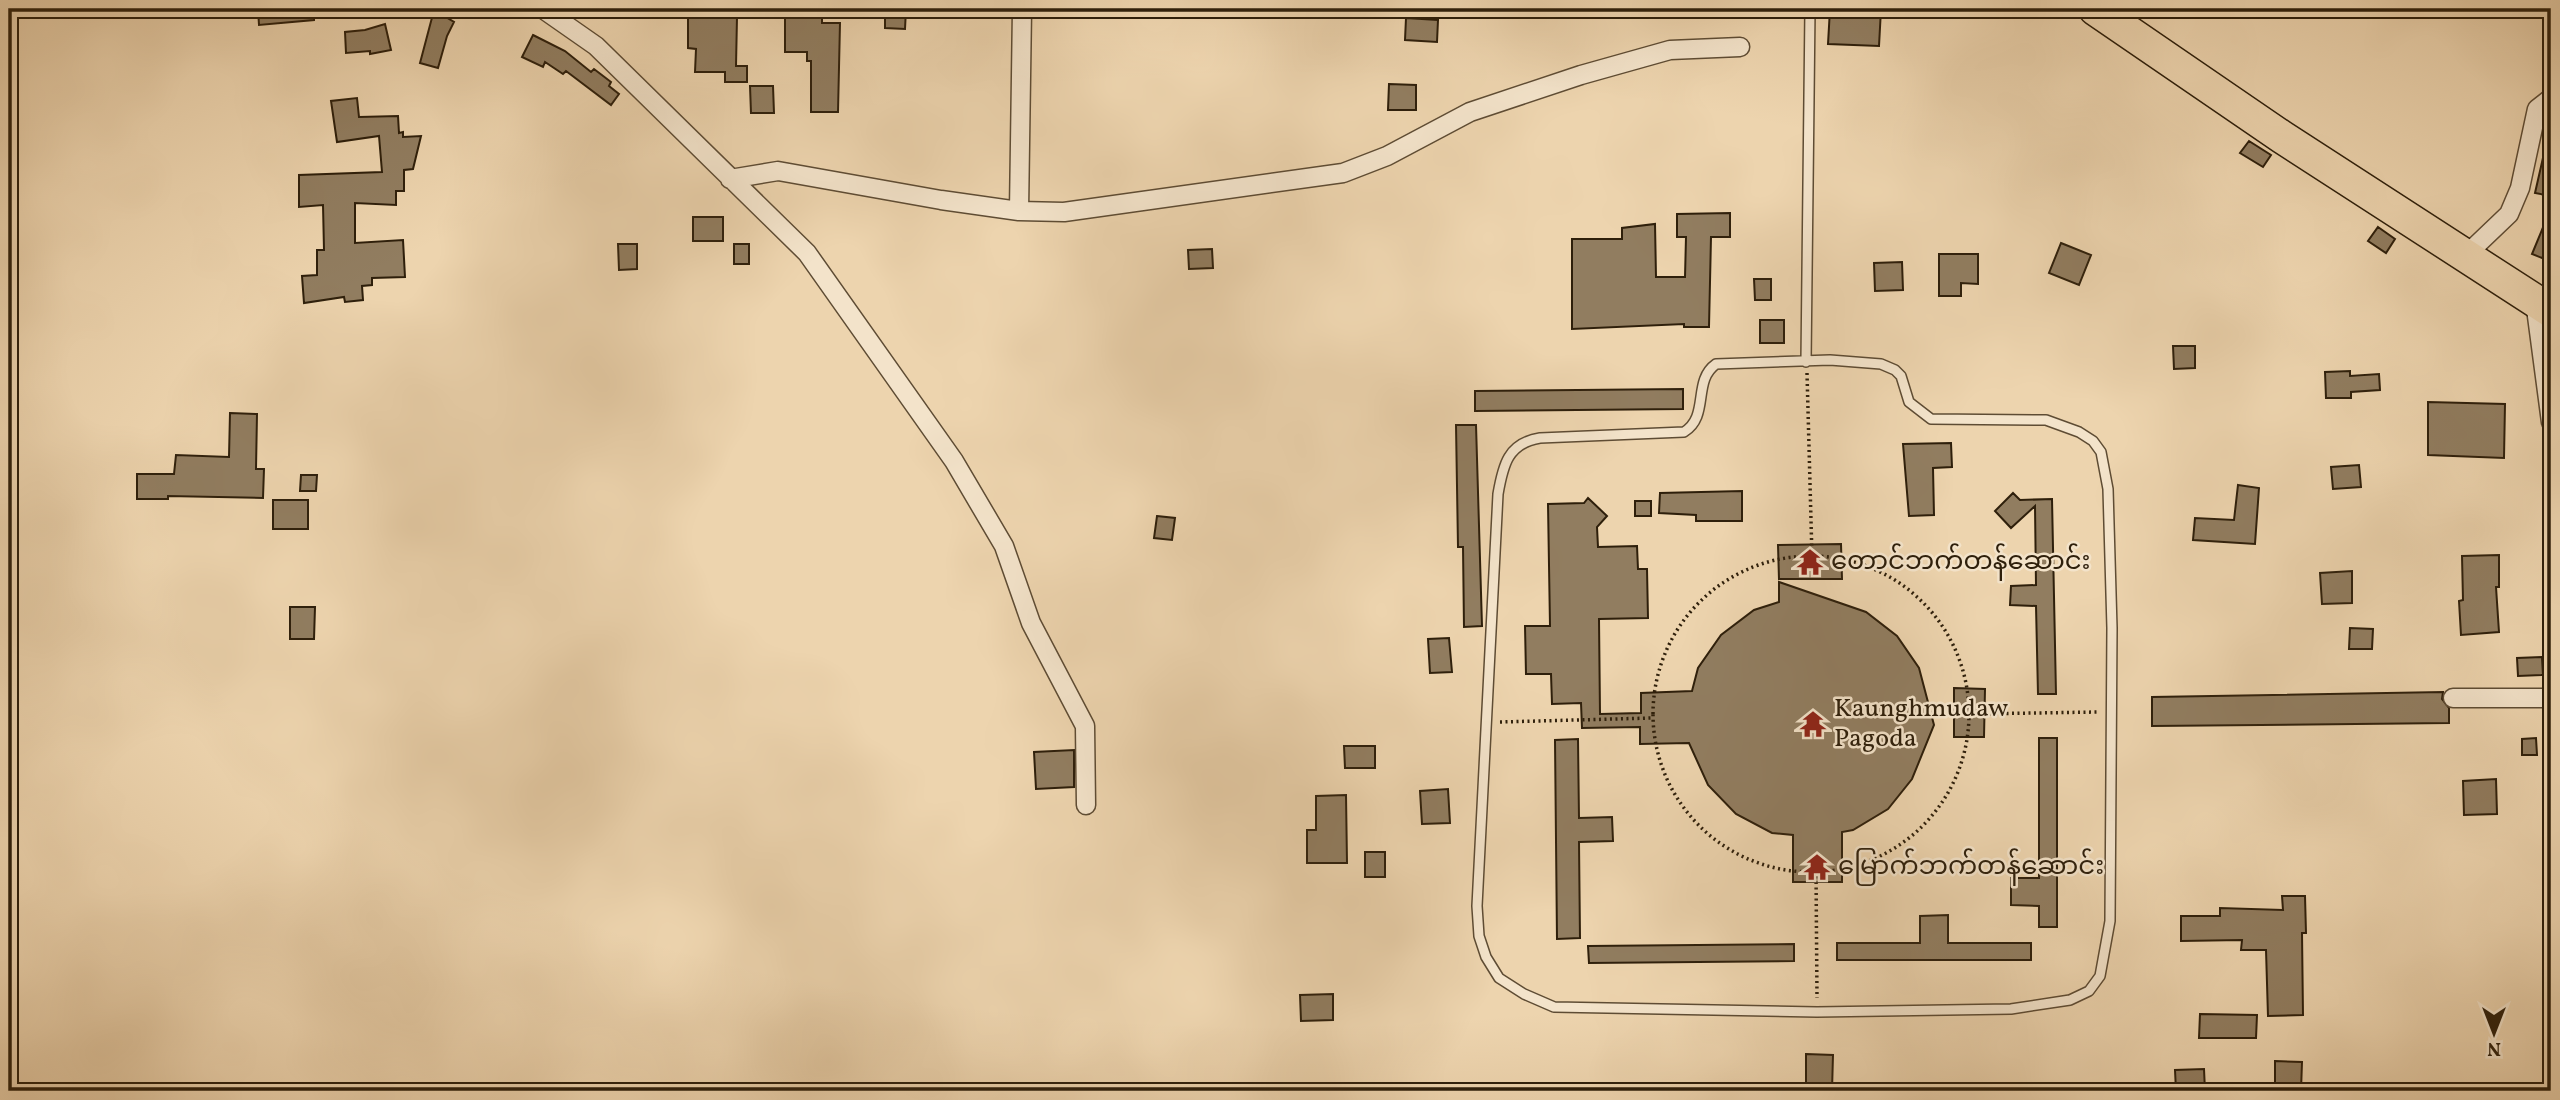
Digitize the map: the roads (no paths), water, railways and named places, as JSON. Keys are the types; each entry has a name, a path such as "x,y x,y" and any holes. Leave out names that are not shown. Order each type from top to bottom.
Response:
{"highway":[{"path":"2095,9 2282,138 2543,306"}],"street":[{"path":"543,9 596,47 807,253 954,461 1004,546 1031,623 1085,726 1086,805"},
{"path":"1019,211 1022,9"},
{"path":"730,179 778,171 1019,211 1064,212 1343,173 1387,156 1470,112 1581,75 1670,50 1740,47"},
{"path":"2465,256 2509,214 2520,188 2537,109 2551,98"},
{"path":"2543,306 2551,422"},
{"path":"2454,698 2551,698"}],"lane":[{"path":"1806,362 1810,9"},
{"path":"1806,362 1881,363 1901,376 1909,402 1931,419 2046,419 2079,432 2093,441 2101,452 2108,489 2111,712 2110,921 2100,975 2089,991 2070,1000 2011,1009 1817,1012 1554,1007 1524,994 1499,978 1486,957 1479,936 1477,906 1498,494 1508,455 1518,444 1540,438 1684,432 1698,419 1705,376 1716,363 1806,362"}],"place":[{"name":"တောင်ဘက်တန်ဆောင်း","path":"1810,562"},
{"name":"Kaunghmudaw Pagoda","path":"1813,724"},
{"name":"မြောက်ဘက်တန်ဆောင်း","path":"1817,867"}]}
